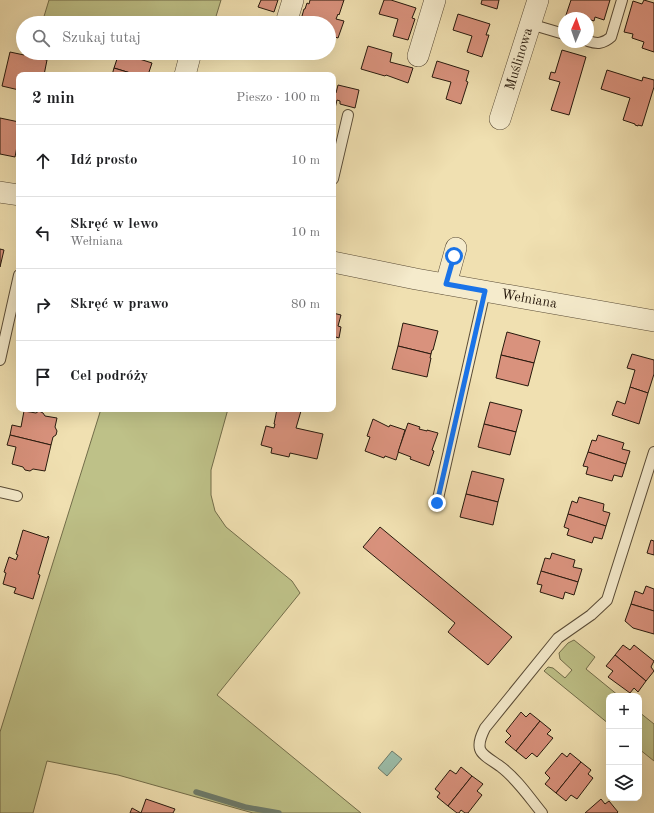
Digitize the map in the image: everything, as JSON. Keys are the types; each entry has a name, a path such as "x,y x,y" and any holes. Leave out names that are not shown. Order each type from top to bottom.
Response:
{"street":[{"path":"288,16 293,0"},
{"path":"418,56 435,0"},
{"name":"Muślinowa","path":"500,119 538,0"},
{"path":"0,192 16,195"},
{"path":"446,284 456,248"},
{"name":"Wełniana","path":"336,263 654,321"}],"lane":[{"path":"594,43 601,43 611,37 622,0"},
{"path":"530,24 558,32"},
{"path":"336,166 348,115"},
{"path":"0,360 16,288"},
{"path":"437,503 485,291"},
{"path":"542,813 521,787 502,768 482,753 480,748 481,734 558,638 592,615 607,600 654,452"},
{"path":"0,492 17,496"}],"green space":[{"path":"49,0 221,0 216,16 44,16"},
{"path":"100,412 227,412 211,470 211,495 215,511 226,527 292,581 300,593 217,695 361,813 253,813 118,775 47,761 33,813 0,813 0,732"},
{"path":"574,640 595,657 586,669 615,693 606,693 606,722 544,671 548,667 553,668 565,678 572,670 560,659 559,653 568,643"},
{"path":"642,714 654,724 654,761 642,751"}],"shaded area":[{"path":"392,751 402,759 387,776 378,768"}],"building":[{"path":"261,0 278,0 274,12 258,7"},
{"path":"310,0 344,0 339,15 338,14 336,19 336,16 302,16 307,3 309,4"},
{"path":"384,0 391,0 416,8 412,18 415,19 408,40 393,36 398,19 379,14"},
{"path":"482,0 499,0 497,9 481,4"},
{"path":"571,0 610,0 604,20 595,17 594,21 594,12 567,12"},
{"path":"644,0 654,3 654,52 642,48 644,42 632,38 633,34 624,32 633,1 642,4"},
{"path":"458,14 490,24 486,35 489,35 482,57 467,52 472,36 453,30"},
{"path":"336,19 344,21 338,38 336,37"},
{"path":"368,46 392,53 390,62 413,68 408,83 386,75 385,76 361,69"},
{"path":"562,50 586,57 569,115 551,110 560,82 549,79 551,72 555,73"},
{"path":"10,52 16,53 16,60 47,60 45,72 16,72 16,89 2,86"},
{"path":"117,60 143,60 152,63 149,72 127,72 114,68"},
{"path":"437,61 469,71 466,81 468,82 461,104 446,99 451,82 432,77"},
{"path":"114,68 127,72 113,72"},
{"path":"607,70 642,81 643,77 654,80 654,87 642,126 638,126 623,120 630,98 601,89"},
{"path":"338,85 359,90 355,108 340,104 340,101 337,100 336,104"},
{"path":"0,118 16,121 15,157 0,154"},
{"path":"0,249 4,250 0,267"},
{"path":"336,314 341,315 338,326 341,327 339,338 336,337"},
{"path":"403,323 438,331 431,354 398,346"},
{"path":"507,332 540,341 534,363 501,355"},
{"path":"398,346 431,354 427,377 392,369"},
{"path":"632,354 654,360 654,374 648,393 630,387 635,370 627,368"},
{"path":"501,355 534,363 528,386 496,378"},
{"path":"630,387 648,393 639,424 612,415 617,401 625,404"},
{"path":"490,402 522,410 516,432 484,424"},
{"path":"24,412 41,412 45,416 57,418 55,427 57,431 56,435 53,437 51,445 10,435 12,425 21,427"},
{"path":"276,412 301,412 296,428 323,434 317,459 290,453 289,457 271,453 272,448 261,445 266,426 274,428"},
{"path":"373,419 389,427 390,425 405,430 396,460 385,456 384,458 365,451 370,437 367,436"},
{"path":"408,423 420,427 419,429 438,433 432,450 434,451 429,466 410,459 411,457 398,452"},
{"path":"484,424 516,432 510,455 478,447"},
{"path":"10,435 51,445 45,471 33,469 30,471 25,470 23,467 12,464 16,447 7,445"},
{"path":"598,435 624,443 622,449 630,451 626,464 588,452 592,440 596,441"},
{"path":"588,452 626,464 622,477 614,475 612,481 586,474 588,467 583,466"},
{"path":"472,471 504,479 498,502 466,494"},
{"path":"466,494 498,502 493,525 460,517"},
{"path":"579,497 604,504 603,511 610,513 606,526 568,514 572,501 577,503"},
{"path":"568,514 606,526 602,539 594,537 592,543 567,535 569,529 564,527"},
{"path":"380,527 512,637 488,665 448,632 455,623 363,547"},
{"path":"23,530 47,538 48,536 49,537 38,574 40,575 33,599 14,593 16,588 3,584 6,573 4,572 9,557 16,560 18,555 16,554"},
{"path":"651,540 654,541 654,555 647,553"},
{"path":"552,553 575,560 573,567 582,569 578,582 541,571 545,558 550,559"},
{"path":"541,571 578,582 574,595 565,592 563,599 540,592 542,585 537,584"},
{"path":"646,586 654,589 654,611 631,604 635,591 643,594"},
{"path":"631,604 654,611 654,634 633,628 625,621"},
{"path":"623,645 630,650 634,645 654,661 651,667 654,671 646,681 615,655"},
{"path":"615,655 646,681 638,692 634,688 630,693 608,677 613,671 606,666"},
{"path":"521,712 526,717 530,713 540,721 516,751 505,742 511,736 506,731"},
{"path":"540,721 551,730 547,734 553,738 537,757 532,753 526,759 516,751"},
{"path":"562,753 567,757 570,753 581,762 556,793 545,784 550,778 545,773"},
{"path":"581,762 591,770 588,774 593,778 577,799 571,795 566,801 556,793"},
{"path":"461,767 472,776 448,806 437,797 440,793 435,789 450,770 456,774"},
{"path":"472,776 483,784 477,791 482,795 468,813 461,810 457,813 448,806"},
{"path":"146,799 175,809 173,813 141,813"},
{"path":"601,799 605,804 609,801 618,812 617,813 585,813"},
{"path":"132,808 141,813 130,813"}],"waterway":[{"path":"196,792 245,807 279,813"}],"route":[{"path":"437,503 485,291 446,284 454,256"}]}
